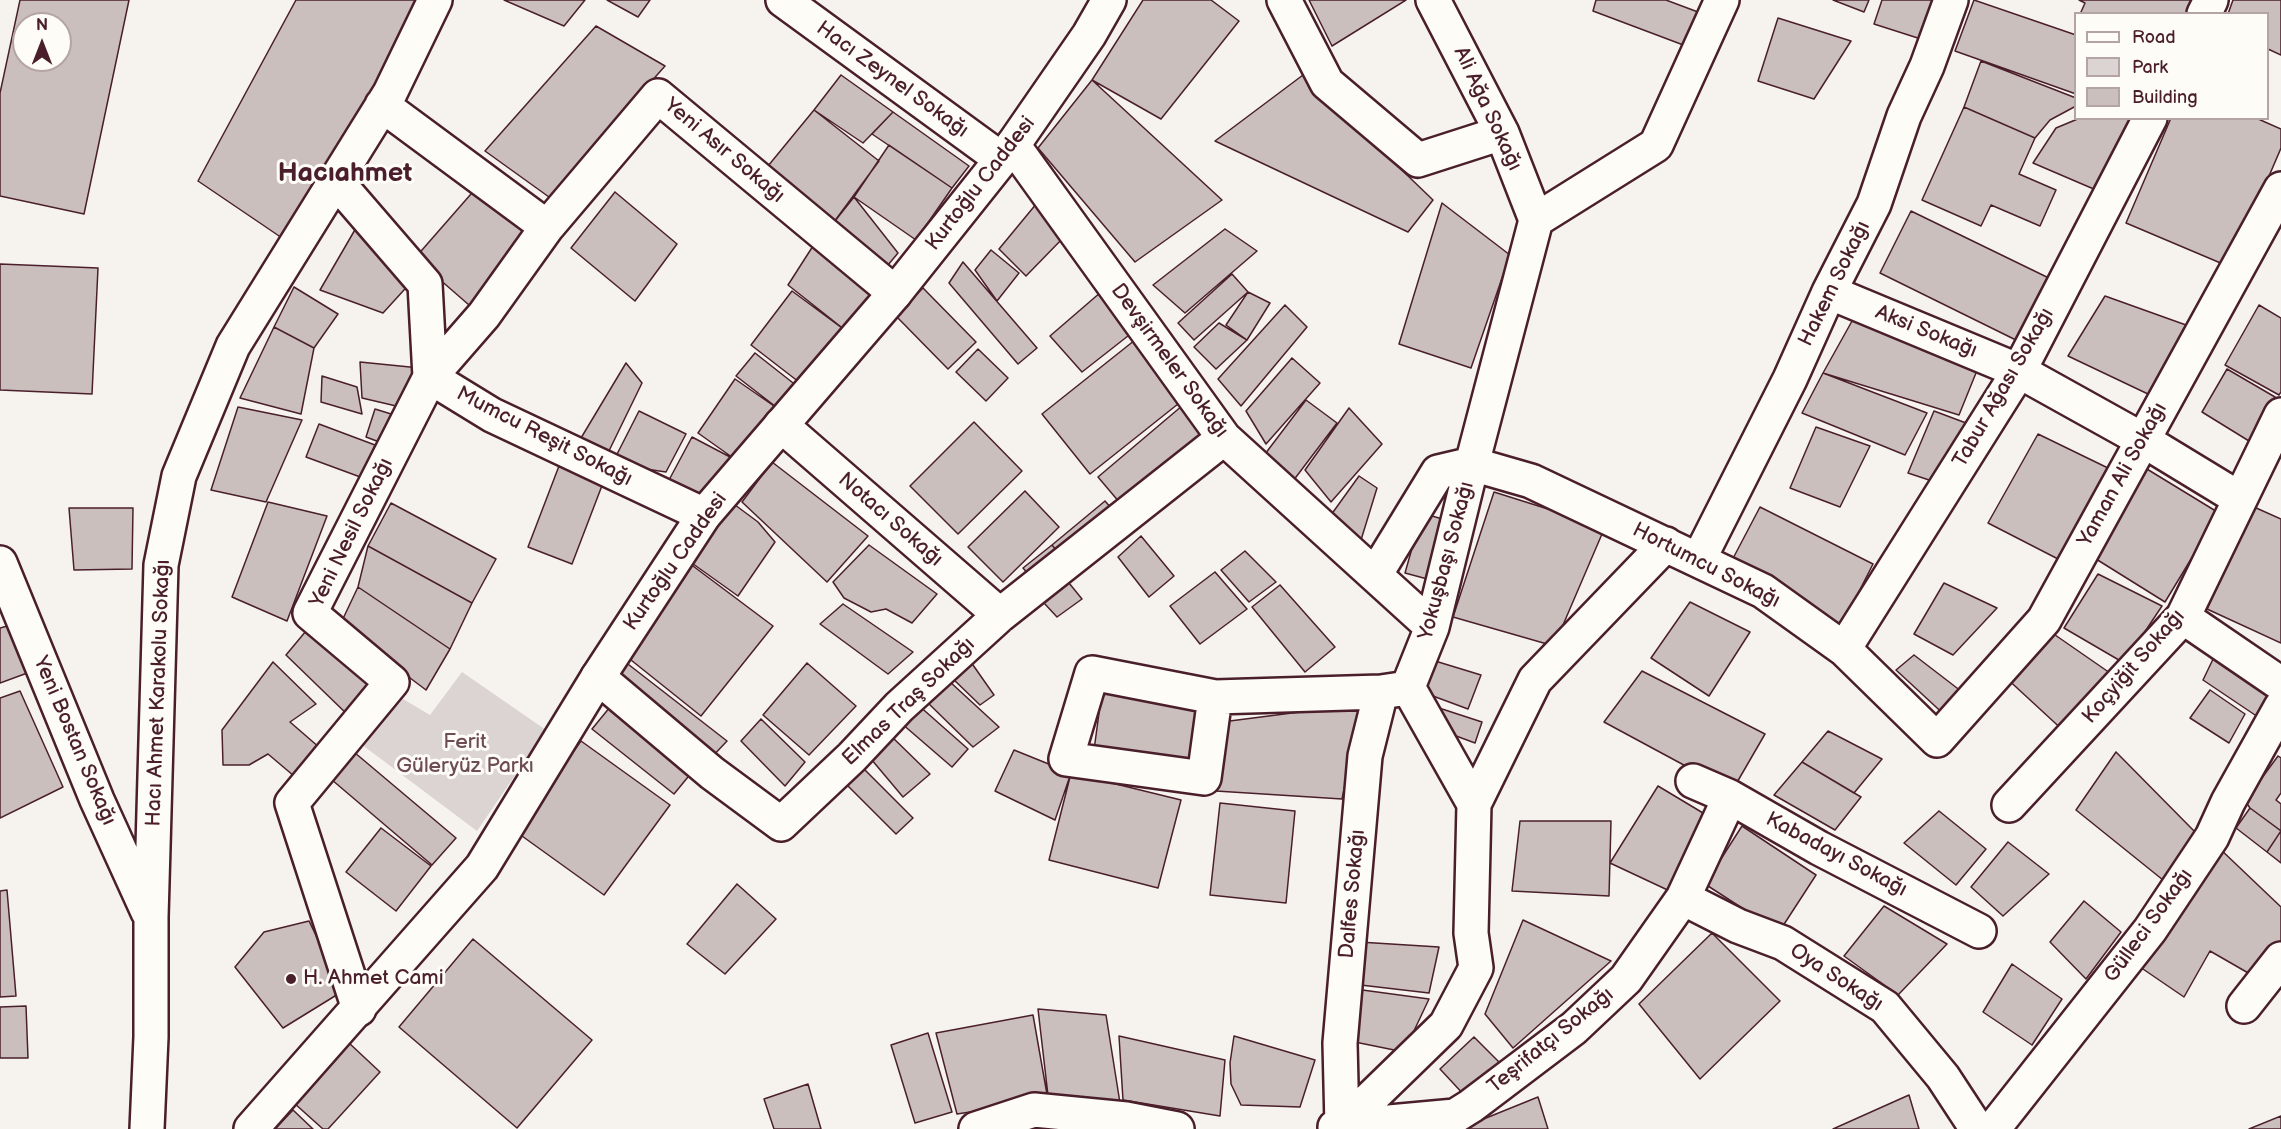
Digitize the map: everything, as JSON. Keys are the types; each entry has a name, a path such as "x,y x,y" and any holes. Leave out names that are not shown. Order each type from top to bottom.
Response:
{"street":[{"name":"Hacı Ahmet Karakolu Sokağı","path":"147,1129 161,565 179,476 233,346 337,182 382,105 435,0"},
{"name":"Hacı Zeynel Sokağı","path":"783,0 1007,152"},
{"name":"Kurtoğlu Caddesi","path":"251,1129 482,867 598,677 704,515 895,293 1007,152 1089,35 1109,0"},
{"path":"1284,0 1327,83 1418,160 1502,133"},
{"name":"Ali Ağa Sokağı","path":"1433,0 1502,133 1536,220"},
{"path":"1536,220 1656,145 1722,0"},
{"name":"Hakem Sokağı","path":"1699,559 1790,379 1829,292 1874,204 1904,116 1928,66 1951,0"},
{"name":"Yeni Asır Sokağı","path":"430,377 484,315 547,228 658,96 895,293"},
{"path":"382,105 547,228"},
{"name":"Tabur Ağası Sokağı","path":"1844,649 2019,371 2149,120"},
{"name":"Devşirmeler Sokağı","path":"1007,152 1224,438 1432,627"},
{"path":"337,182 425,284 430,377"},
{"name":"Yaman Ali Sokağı","path":"1937,740 2044,620 2281,189"},
{"name":"Yokuşbaşı Sokağı","path":"1394,690 1432,627 1536,220"},
{"name":"Aksi Sokağı","path":"1829,292 2019,371 2143,440 2240,499"},
{"name":"Mumcu Reşit Sokağı","path":"430,377 492,415 704,515"},
{"name":"Yeni Nesil Sokağı","path":"358,1009 292,803 392,682 310,613 430,377"},
{"name":"Koçyiğit Sokağı","path":"2009,805 2183,617 2281,415"},
{"name":"Notacı Sokağı","path":"781,425 1000,615"},
{"name":"Elmas Traş Sokağı","path":"598,677 712,772 781,824 852,757 899,707 1000,615 1224,438"},
{"name":"Yokuşbaşı Sokağı","path":"1375,575 1438,472 1472,464"},
{"name":"Hortumcu Sokağı","path":"1472,464 1531,481 1763,591 1844,649 1937,740"},
{"path":"1333,1128 1446,1025 1476,968 1471,933 1474,804 1535,680 1666,544"},
{"name":"Yeni Bostan Sokağı","path":"0,563 97,800 151,917"},
{"path":"2183,617 2281,684"},
{"path":"1215,697 1204,778 1066,759 1092,673 1215,697 1394,690 1474,804"},
{"name":"Dalfes Sokağı","path":"1333,1128 1364,767 1394,690"},
{"name":"Gülleci Sokağı","path":"1993,1129 2150,930 2212,837 2228,802 2281,707"},
{"name":"Kabadayı Sokağı","path":"1693,781 1730,797 1820,848 1979,931"},
{"name":"Teşrifatçı Sokağı","path":"1333,1128 1455,1116 1574,1028 1626,979 1683,898 1730,797"},
{"name":"Oya Sokağı","path":"1683,898 1738,926 1783,943 1885,1007 1943,1077 1977,1129"},
{"path":"2244,1006 2281,960"},
{"path":"976,1129 1034,1110 1126,1119 1177,1129"}],"green space":[{"name":"Ferit Güleryüz Parkı","path":"462,672 546,730 477,831 361,744 403,699 430,715"}],"building":[{"path":"20,0 129,0 84,214 0,196 0,93 12,37 12,72 72,72 72,12 17,12"},
{"path":"296,0 424,0 285,240 198,181"},
{"path":"504,0 585,0 564,26"},
{"path":"607,0 650,0 638,17"},
{"path":"1143,0 1211,0 1239,21 1161,119 1092,80"},
{"path":"1309,0 1406,0 1332,46"},
{"path":"1596,0 1666,0 1698,12 1686,46 1593,11"},
{"path":"1833,0 1869,0 1864,12"},
{"path":"1882,0 1937,0 1924,40 1874,24"},
{"path":"1974,0 2074,34 2074,93 1955,51"},
{"path":"2079,0 2206,0 2200,12 2081,12 2085,3"},
{"path":"2233,0 2281,0 2281,55 2269,49 2269,12 2229,12"},
{"path":"1778,18 1851,41 1814,99 1758,81"},
{"path":"596,26 665,66 549,197 485,151"},
{"path":"1981,61 2074,97 2074,107 2050,120 2035,138 1964,107"},
{"path":"841,75 893,112 863,143 814,110"},
{"path":"1303,75 1433,200 1408,232 1215,141"},
{"path":"1092,80 1222,200 1135,262 1038,148"},
{"path":"1964,107 2035,138 2019,174 2056,190 2040,226 1991,205 1981,226 1922,200"},
{"path":"814,110 879,161 831,226 768,166"},
{"path":"893,112 969,166 952,188 872,134"},
{"path":"2075,120 2134,120 2103,193 2033,163 2056,128"},
{"path":"2170,120 2261,120 2281,129 2281,148 2230,267 2126,223"},
{"path":"889,145 952,188 916,240 854,197"},
{"path":"478,186 532,233 469,305 415,258"},
{"path":"615,192 677,244 635,301 571,248"},
{"path":"854,197 898,253 877,278 831,226"},
{"path":"1037,203 1064,237 1026,276 999,249"},
{"path":"1442,203 1510,255 1471,368 1399,344"},
{"path":"1911,211 2055,281 2024,344 1880,273"},
{"path":"356,228 414,279 383,313 320,290"},
{"path":"1225,229 1257,251 1185,313 1153,285"},
{"path":"813,246 881,301 850,334 788,285"},
{"path":"991,250 1019,273 997,301 975,270"},
{"path":"963,262 1037,348 1018,364 949,283"},
{"path":"0,264 98,268 92,394 0,390"},
{"path":"1232,274 1248,292 1194,340 1178,323"},
{"path":"294,287 338,314 314,348 274,327"},
{"path":"923,288 976,342 948,369 895,315"},
{"path":"792,291 850,334 808,389 751,345"},
{"path":"1101,292 1133,332 1082,372 1050,336"},
{"path":"1248,292 1270,303 1247,340 1226,325"},
{"path":"2105,296 2186,325 2148,394 2068,356"},
{"path":"1285,305 1307,327 1241,406 1218,379"},
{"path":"1861,305 1978,368 1959,415 1823,373"},
{"path":"2259,305 2281,318 2281,392 2279,395 2225,365"},
{"path":"1219,323 1247,340 1216,369 1194,347"},
{"path":"274,327 314,348 301,414 240,398"},
{"path":"1135,340 1183,400 1090,474 1042,414"},
{"path":"978,349 1008,378 986,401 956,372"},
{"path":"755,353 802,390 784,413 736,376"},
{"path":"1292,358 1320,383 1266,444 1246,411"},
{"path":"360,362 420,368 409,409 362,398"},
{"path":"626,363 642,383 606,457 575,448"},
{"path":"2227,369 2275,397 2249,441 2202,412"},
{"path":"1823,373 1927,413 1905,455 1802,413"},
{"path":"322,376 357,387 362,414 321,402"},
{"path":"735,379 784,413 743,465 698,433"},
{"path":"1189,400 1210,426 1120,503 1098,477"},
{"path":"1306,400 1337,423 1293,481 1262,458"},
{"path":"238,407 302,420 266,502 211,490"},
{"path":"1349,408 1382,444 1331,502 1305,470"},
{"path":"375,409 404,418 390,446 366,437"},
{"path":"639,411 686,434 666,472 612,464"},
{"path":"1934,411 1974,426 1941,484 1908,473"},
{"path":"974,422 1022,471 958,534 910,486"},
{"path":"319,424 375,445 363,478 306,457"},
{"path":"1816,427 1870,446 1840,507 1790,488"},
{"path":"2038,434 2110,469 2060,560 1988,523"},
{"path":"692,437 732,458 708,501 669,480"},
{"path":"772,462 868,536 827,582 742,502"},
{"path":"559,466 603,483 572,564 528,547"},
{"path":"2142,466 2219,513 2165,602 2088,554"},
{"path":"1359,476 1377,488 1361,540 1331,515"},
{"path":"1025,491 1059,527 1003,582 968,547"},
{"path":"1494,492 1605,527 1554,646 1453,617"},
{"path":"727,499 758,522 775,542 738,596 682,556"},
{"path":"1105,501 1118,516 1064,560 1052,545"},
{"path":"268,502 327,516 287,621 232,597"},
{"path":"391,503 496,559 472,603 368,546"},
{"path":"1760,507 1873,564 1842,625 1729,566"},
{"path":"2254,507 2281,519 2281,643 2207,609"},
{"path":"69,508 133,508 132,569 74,570"},
{"path":"1422,513 1449,521 1431,580 1405,573"},
{"path":"1141,536 1174,576 1149,597 1118,557"},
{"path":"869,545 937,594 912,623 886,609 871,612 844,598 833,582"},
{"path":"1052,545 1064,560 1036,583 1023,568"},
{"path":"368,546 472,603 450,649 358,587"},
{"path":"1245,551 1276,582 1249,602 1221,570"},
{"path":"689,563 773,626 701,716 621,652"},
{"path":"1215,572 1247,609 1200,644 1170,606"},
{"path":"2098,574 2162,606 2124,663 2064,628"},
{"path":"1069,583 1082,599 1057,617 1044,603"},
{"path":"1944,583 1997,608 1953,655 1914,634"},
{"path":"1280,585 1335,647 1305,672 1252,607"},
{"path":"358,587 450,649 426,690 340,625"},
{"path":"1690,602 1750,632 1709,696 1651,658"},
{"path":"843,604 913,652 888,674 820,624"},
{"path":"11,625 30,672 0,683 0,628"},
{"path":"2045,628 2110,673 2067,734 2003,675"},
{"path":"306,631 374,686 351,718 286,655"},
{"path":"2216,653 2272,692 2261,719 2203,680"},
{"path":"966,655 994,695 980,705 950,676"},
{"path":"1914,655 1970,698 1949,719 1896,670"},
{"path":"1422,657 1481,675 1468,709 1414,689"},
{"path":"624,661 727,741 710,759 608,679"},
{"path":"273,662 316,704 290,722 320,748 294,776 268,754 249,765 223,765 222,730"},
{"path":"807,663 856,706 809,755 763,715"},
{"path":"1642,671 1765,734 1732,791 1604,722"},
{"path":"949,681 999,727 973,747 927,702"},
{"path":"2210,690 2245,714 2229,743 2190,718"},
{"path":"20,691 63,787 0,818 0,698"},
{"path":"1102,691 1201,705 1193,764 1094,750"},
{"path":"615,701 697,766 674,794 592,729"},
{"path":"917,704 968,749 952,767 901,723"},
{"path":"1362,704 1342,799 1216,791 1222,722"},
{"path":"1436,707 1482,722 1475,743 1432,727"},
{"path":"761,719 805,762 785,786 741,741"},
{"path":"1828,731 1882,759 1854,793 1802,762"},
{"path":"889,734 930,774 903,797 866,753"},
{"path":"581,741 670,805 604,895 515,831"},
{"path":"348,747 456,838 432,865 325,774"},
{"path":"1014,750 1071,773 1055,820 995,791"},
{"path":"2116,752 2198,835 2163,880 2076,810"},
{"path":"2278,756 2281,758 2281,793 2276,800 2281,804 2281,831 2250,808 2245,801"},
{"path":"1802,762 1861,797 1835,830 1774,795"},
{"path":"858,763 913,818 896,834 841,779"},
{"path":"1071,773 1181,800 1158,888 1049,860"},
{"path":"1658,786 1708,816 1674,893 1610,863"},
{"path":"1220,803 1295,811 1286,903 1210,895"},
{"path":"2250,808 2281,831 2267,852 2236,828"},
{"path":"1939,811 1986,849 1956,885 1904,843"},
{"path":"1520,821 1611,821 1609,896 1512,891"},
{"path":"1742,826 1816,875 1779,932 1705,884"},
{"path":"381,828 431,866 396,911 346,872"},
{"path":"2281,831 2281,863 2267,852"},
{"path":"2008,842 2049,874 2003,916 1971,887"},
{"path":"2218,847 2281,907 2281,942 2250,974 2210,951 2184,997 2140,967"},
{"path":"737,884 776,919 725,974 687,944"},
{"path":"7,890 16,996 0,997 0,891"},
{"path":"2084,901 2121,932 2086,979 2050,942"},
{"path":"1884,906 1947,944 1898,995 1844,956"},
{"path":"1523,920 1611,961 1513,1048 1485,1014"},
{"name":"H. Ahmet Cami","path":"309,921 343,991 283,1028 235,967 264,932"},
{"path":"1712,933 1780,1001 1700,1079 1639,1004"},
{"path":"473,939 592,1040 517,1128 399,1027"},
{"path":"1359,942 1439,947 1429,993 1352,984"},
{"path":"2012,964 2062,999 2032,1045 1983,1012"},
{"path":"1355,989 1429,999 1404,1052 1345,1040"},
{"path":"26,1006 28,1058 0,1058 0,1007"},
{"path":"1038,1009 1106,1015 1120,1103 1049,1104"},
{"path":"1033,1015 1048,1100 957,1114 936,1033"},
{"path":"928,1033 952,1112 915,1123 891,1045"},
{"path":"1119,1036 1225,1060 1220,1116 1123,1100"},
{"path":"1234,1036 1315,1060 1300,1107 1241,1105 1231,1084 1230,1063"},
{"path":"1474,1037 1501,1064 1466,1097 1440,1069"},
{"path":"349,1043 380,1072 328,1129 323,1129 294,1103"},
{"path":"808,1084 821,1129 774,1129 764,1099"},
{"path":"1909,1095 1919,1129 1833,1129"},
{"path":"1538,1097 1548,1129 1459,1129"},
{"path":"293,1110 313,1129 275,1129"},
{"path":"2281,1116 2281,1129 2249,1129"}],"place":[{"name":"H. Ahmet Cami","path":"291,979"}],"district":[{"name":"Hacıahmet","path":"345,174"}]}
